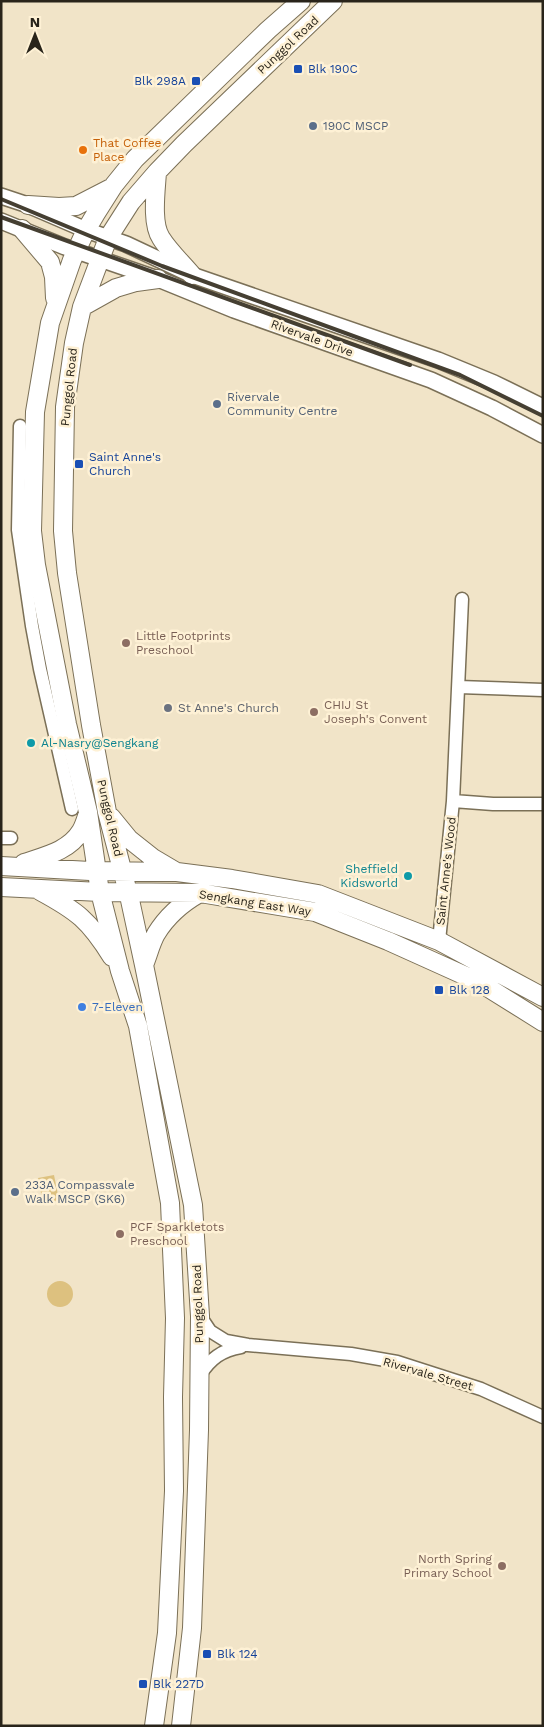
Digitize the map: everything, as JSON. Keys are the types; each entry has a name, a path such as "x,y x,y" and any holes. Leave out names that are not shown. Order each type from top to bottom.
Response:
{"main road":[{"name":"Punggol Road","path":"154,1726 167,1633 174,1490 172,1397 175,1318 170,1203 138,1026 120,971 100,892 97,871 80,811 48,667 36,565 25,531 27,442 35,412 50,323 76,250 86,230 114,186 136,159 268,30 301,1"},
{"name":"Punggol Road","path":"181,1726 192,1628 200,1375 200,1316 193,1205 144,964 107,812 82,668 67,573 63,531 65,407 74,343 82,307 108,238 131,202 184,144 333,1"},
{"path":"157,172 156,226 160,237 192,275"},
{"path":"28,205 76,206 114,186"},
{"path":"22,229 50,262 56,293 50,323"},
{"path":"82,307 116,288 136,282 158,279"},
{"path":"8,866 53,854 70,845 81,831 80,811"},
{"path":"107,812 129,839 153,858 177,872"},
{"name":"Sengkang East Way","path":"8,866 97,871 177,872 232,879 318,894 439,940 543,997"},
{"name":"Sengkang East Way","path":"1,887 100,892 200,893 314,912 388,941 479,982 543,1022"},
{"path":"35,889 68,906 86,920 99,936 120,971"},
{"path":"144,964 156,935 167,920 181,904 200,893"}],"street":[{"name":"Rivervale Drive","path":"1,196 108,238 192,275 438,360 494,383 543,407"},
{"name":"Rivervale Drive","path":"1,222 158,279 256,318 431,380 492,408 543,435"},
{"path":"20,426 27,442"},
{"name":"Saint Anne's Wood","path":"439,940 453,801 462,599"},
{"path":"459,687 543,690"},
{"name":"Saint Anne's Wood","path":"453,801 543,804"},
{"name":"Rivervale Street","path":"200,1316 210,1330 226,1341 248,1345 351,1354 397,1362 481,1389 543,1417"},
{"name":"Rivervale Street","path":"200,1375 219,1354 235,1347 248,1345"}],"shaded area":[{"path":"54,1175 59,1200 43,1203 38,1178"},
{"path":"60,1281 69,1285 73,1294 69,1303 60,1307 51,1303 47,1294 51,1285"}],"railway":[{"path":"1,199 162,266 460,375 543,416"},
{"path":"1,217 410,365"}],"place":[{"name":"Blk 190C","path":"298,69"},
{"name":"Blk 298A","path":"196,81"},
{"name":"190C MSCP","path":"313,126"},
{"name":"That Coffee Place","path":"83,150"},
{"name":"Rivervale Community Centre","path":"217,404"},
{"name":"Saint Anne's Church","path":"79,464"},
{"name":"Little Footprints Preschool","path":"126,643"},
{"name":"St Anne's Church","path":"168,708"},
{"name":"CHIJ St Joseph's Convent","path":"314,712"},
{"name":"Al-Nasry@Sengkang","path":"31,743"},
{"name":"Sheffield Kidsworld","path":"408,876"},
{"name":"Blk 128","path":"439,990"},
{"name":"7-Eleven","path":"82,1007"},
{"name":"233A Compassvale Walk MSCP (SK6)","path":"15,1192"},
{"name":"PCF Sparkletots Preschool","path":"120,1234"},
{"name":"North Spring Primary School","path":"502,1566"},
{"name":"Blk 124","path":"207,1654"},
{"name":"Blk 227D","path":"143,1684"}]}
